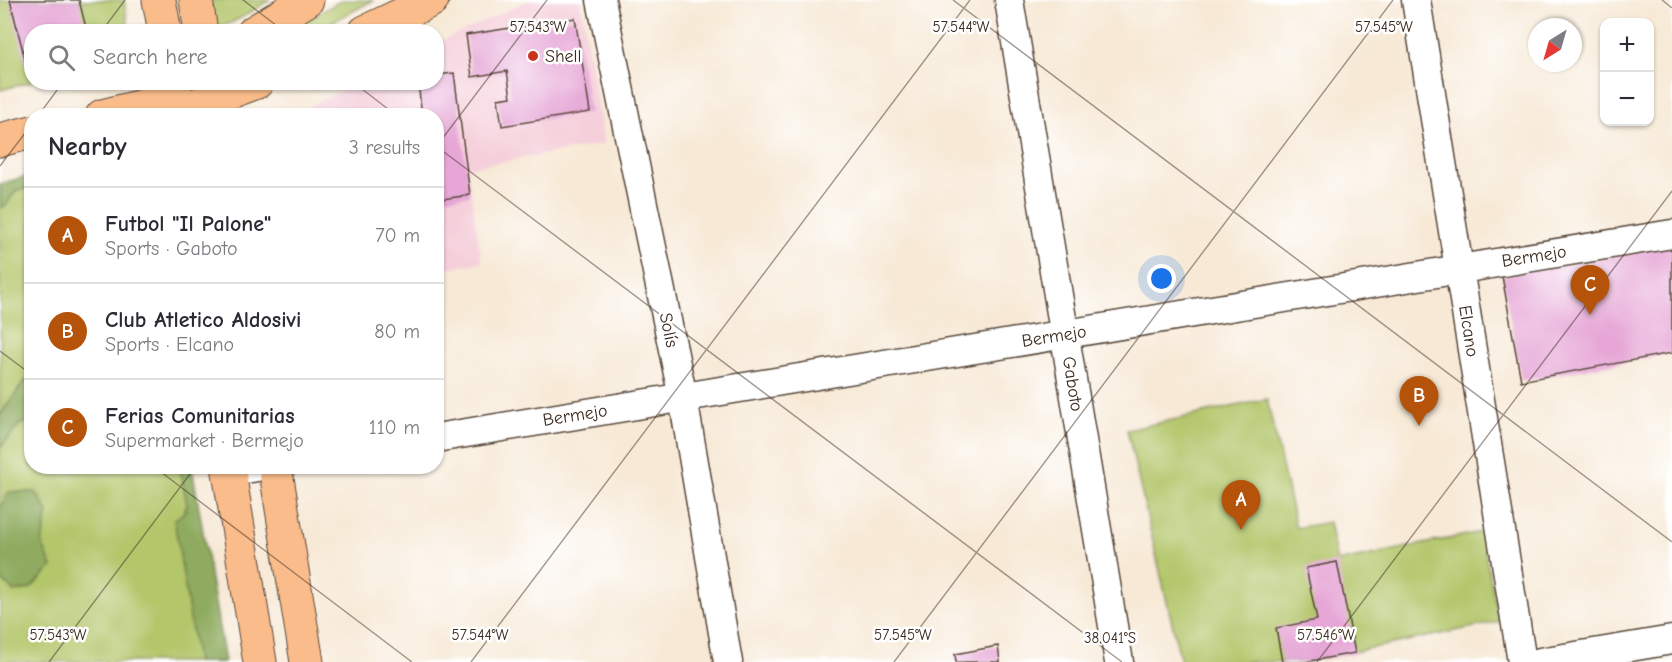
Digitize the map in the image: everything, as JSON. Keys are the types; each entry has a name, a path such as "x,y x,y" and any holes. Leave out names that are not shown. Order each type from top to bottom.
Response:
{"main road":[{"path":"159,0 164,24"},
{"path":"267,24 307,0"},
{"path":"382,24 432,0"},
{"path":"134,108 175,96 213,99 236,90"},
{"path":"0,140 24,134"},
{"path":"229,474 260,662"},
{"path":"276,474 307,662"}],"street":[{"name":"Solís","path":"601,0 683,398 728,662"},
{"name":"Gaboto","path":"1009,0 1119,662"},
{"name":"Elcano","path":"1416,0 1522,662"},
{"name":"Bermejo","path":"444,437 1672,234"},
{"path":"1540,662 1672,640"}],"shaded area":[{"path":"530,0 580,0 604,144 467,168 482,262 444,269 444,108 306,108 342,90 444,90 444,40"}],"green space":[{"path":"0,0 124,0 128,24 24,24 24,84 0,90"},
{"path":"207,0 270,0 228,24 215,24"},
{"path":"342,0 374,0 328,24 300,24"},
{"path":"24,177 24,474 188,474 220,662 0,662 0,184"},
{"path":"24,177 24,189 17,190 5,206 0,208 0,184"},
{"path":"23,383 24,423 20,424 0,448 0,415"},
{"path":"1267,399 1296,528 1329,522 1337,562 1481,532 1499,622 1305,662 1181,662 1127,430"},
{"path":"181,474 193,474 225,662 197,662 174,520 183,513 187,505"},
{"path":"9,492 36,492 48,512 42,543 52,567 30,589 14,592 0,578 0,508"}],"building":[{"path":"10,0 79,0 85,24 24,24 24,55"},
{"path":"575,18 590,112 502,126 498,99 511,97 507,71 472,77 466,35"},
{"path":"454,73 470,195 444,199 444,108 421,108 419,90 444,90 444,74"},
{"path":"1672,245 1672,353 1521,381 1502,276"},
{"path":"1337,562 1355,653 1305,662 1282,662 1276,628 1317,620 1306,568"},
{"path":"998,646 1000,662 956,662 955,654"}],"place":[{"name":"Shell","path":"533,56"},
{"name":"Ferias Comunitarias","path":"1590,315"},
{"name":"Club Atletico Aldosivi","path":"1419,426"},
{"name":"Futbol \"Il Palone\"","path":"1241,530"}]}
